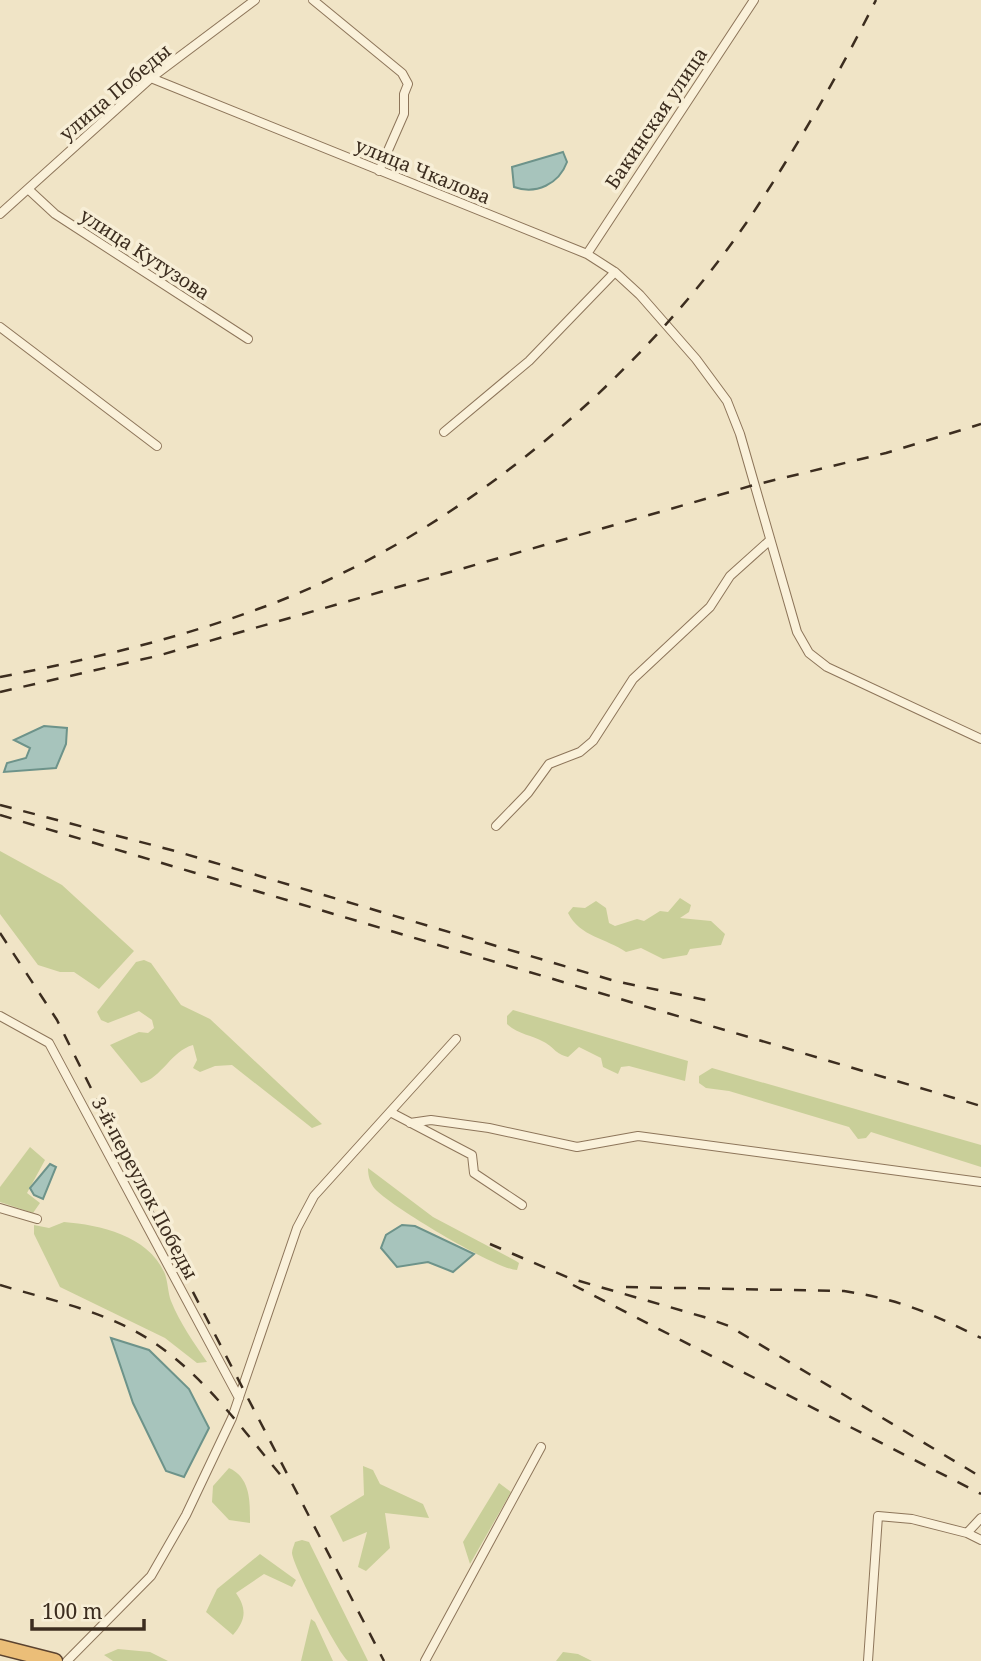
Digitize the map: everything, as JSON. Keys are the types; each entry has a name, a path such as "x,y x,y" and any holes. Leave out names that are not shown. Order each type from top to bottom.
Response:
{"highway":[{"path":"0,1647 55,1661"}],"street":[{"name":"улица Победы","path":"0,214 151,78 255,0"},
{"path":"313,0 402,73 408,83 404,94 404,114 379,170"},
{"name":"Бакинская улица","path":"587,254 754,0"},
{"name":"улица Чкалова","path":"151,78 587,254 615,272 665,323 727,401 740,434 797,632 817,661 981,739"},
{"name":"улица Кутузова","path":"28,189 55,214 248,339"},
{"path":"444,432 529,361 615,272"},
{"path":"0,327 157,446"},
{"path":"496,826 528,793 549,764 580,752 593,741 633,679 710,607 730,576 769,541"},
{"name":"3-й переулок Победы","path":"0,1016 49,1043 239,1398"},
{"path":"67,1661 150,1576 186,1516 239,1398 297,1228 314,1196 392,1113 456,1039"},
{"path":"392,1113 472,1155 474,1172 522,1205"},
{"path":"410,1123 431,1120 489,1128 577,1147 638,1136 981,1182"},
{"path":"0,1208 37,1219"},
{"path":"425,1661 541,1447"},
{"path":"868,1661 878,1516 912,1519 967,1533 981,1540"},
{"path":"967,1533 981,1518"}],"green space":[{"path":"0,851 62,885 134,951 99,989 74,972 60,972 38,965 0,914"},
{"path":"680,898 691,905 689,912 680,918 711,921 725,934 721,945 690,949 687,955 663,959 641,948 626,952 586,932 568,913 573,907 585,908 596,901 606,908 609,923 615,926 637,919 644,921 660,911 668,912"},
{"path":"144,960 151,963 181,1005 210,1019 322,1124 312,1128 232,1065 215,1066 200,1072 193,1068 197,1060 193,1045 185,1048 155,1076 141,1083 110,1045 139,1032 148,1033 154,1028 152,1020 139,1011 108,1023 101,1020 97,1012 136,962"},
{"path":"513,1010 688,1061 685,1081 629,1066 621,1067 618,1074 603,1067 601,1058 579,1047 568,1057 563,1055 544,1042 507,1024 507,1016"},
{"path":"712,1068 981,1145 981,1167 871,1132 866,1138 858,1139 849,1127 729,1091 706,1088 699,1083 699,1076"},
{"path":"30,1147 45,1160 27,1193 40,1203 33,1213 0,1202 0,1187"},
{"path":"368,1168 433,1217 519,1263 517,1270 467,1249 401,1209 375,1189"},
{"path":"64,1222 108,1230 148,1250 165,1274 175,1309 207,1362 197,1363 165,1338 60,1287 34,1234 34,1225 49,1228"},
{"path":"363,1466 373,1470 380,1484 423,1504 429,1518 385,1513 390,1548 366,1571 358,1567 367,1532 343,1542 330,1516 364,1495"},
{"path":"229,1468 242,1478 248,1491 250,1523 229,1520 212,1502 213,1486"},
{"path":"499,1483 511,1492 470,1564 463,1542"},
{"path":"295,1542 309,1542 368,1661 348,1661 326,1626 294,1561 292,1553"},
{"path":"260,1554 296,1580 292,1587 264,1574 236,1593 244,1614 233,1635 206,1612 217,1589"},
{"path":"311,1619 315,1622 333,1661 301,1661"},
{"path":"118,1649 150,1652 168,1661 113,1661 104,1655"},
{"path":"563,1652 578,1654 592,1661 556,1661"}],"water":[{"path":"563,152 567,162 553,182 530,190 514,187 512,167"},
{"path":"44,726 67,728 66,744 56,768 4,772 7,763 26,758 30,748 14,740"},
{"path":"50,1164 56,1167 43,1199 34,1195 30,1188"},
{"path":"402,1225 415,1226 474,1254 453,1272 428,1262 397,1267 381,1248 386,1235"},
{"path":"111,1338 149,1350 189,1389 209,1428 184,1477 166,1471 133,1403"}],"railway":[{"path":"0,677 162,640 258,609 330,579 400,542 468,499 534,450 595,396 653,339 705,279 785,164 876,0"},
{"path":"0,692 157,656 754,485 886,453 981,424"},
{"path":"0,805 175,851 615,981 715,1002"},
{"path":"0,815 981,1106"},
{"path":"0,933 57,1020 180,1267 384,1661"},
{"path":"490,1244 569,1278 729,1326 981,1477"},
{"path":"0,1285 96,1314 150,1340 188,1369 205,1386 283,1478"},
{"path":"573,1285 981,1494"},
{"path":"626,1287 844,1291 915,1308 981,1338"}]}
